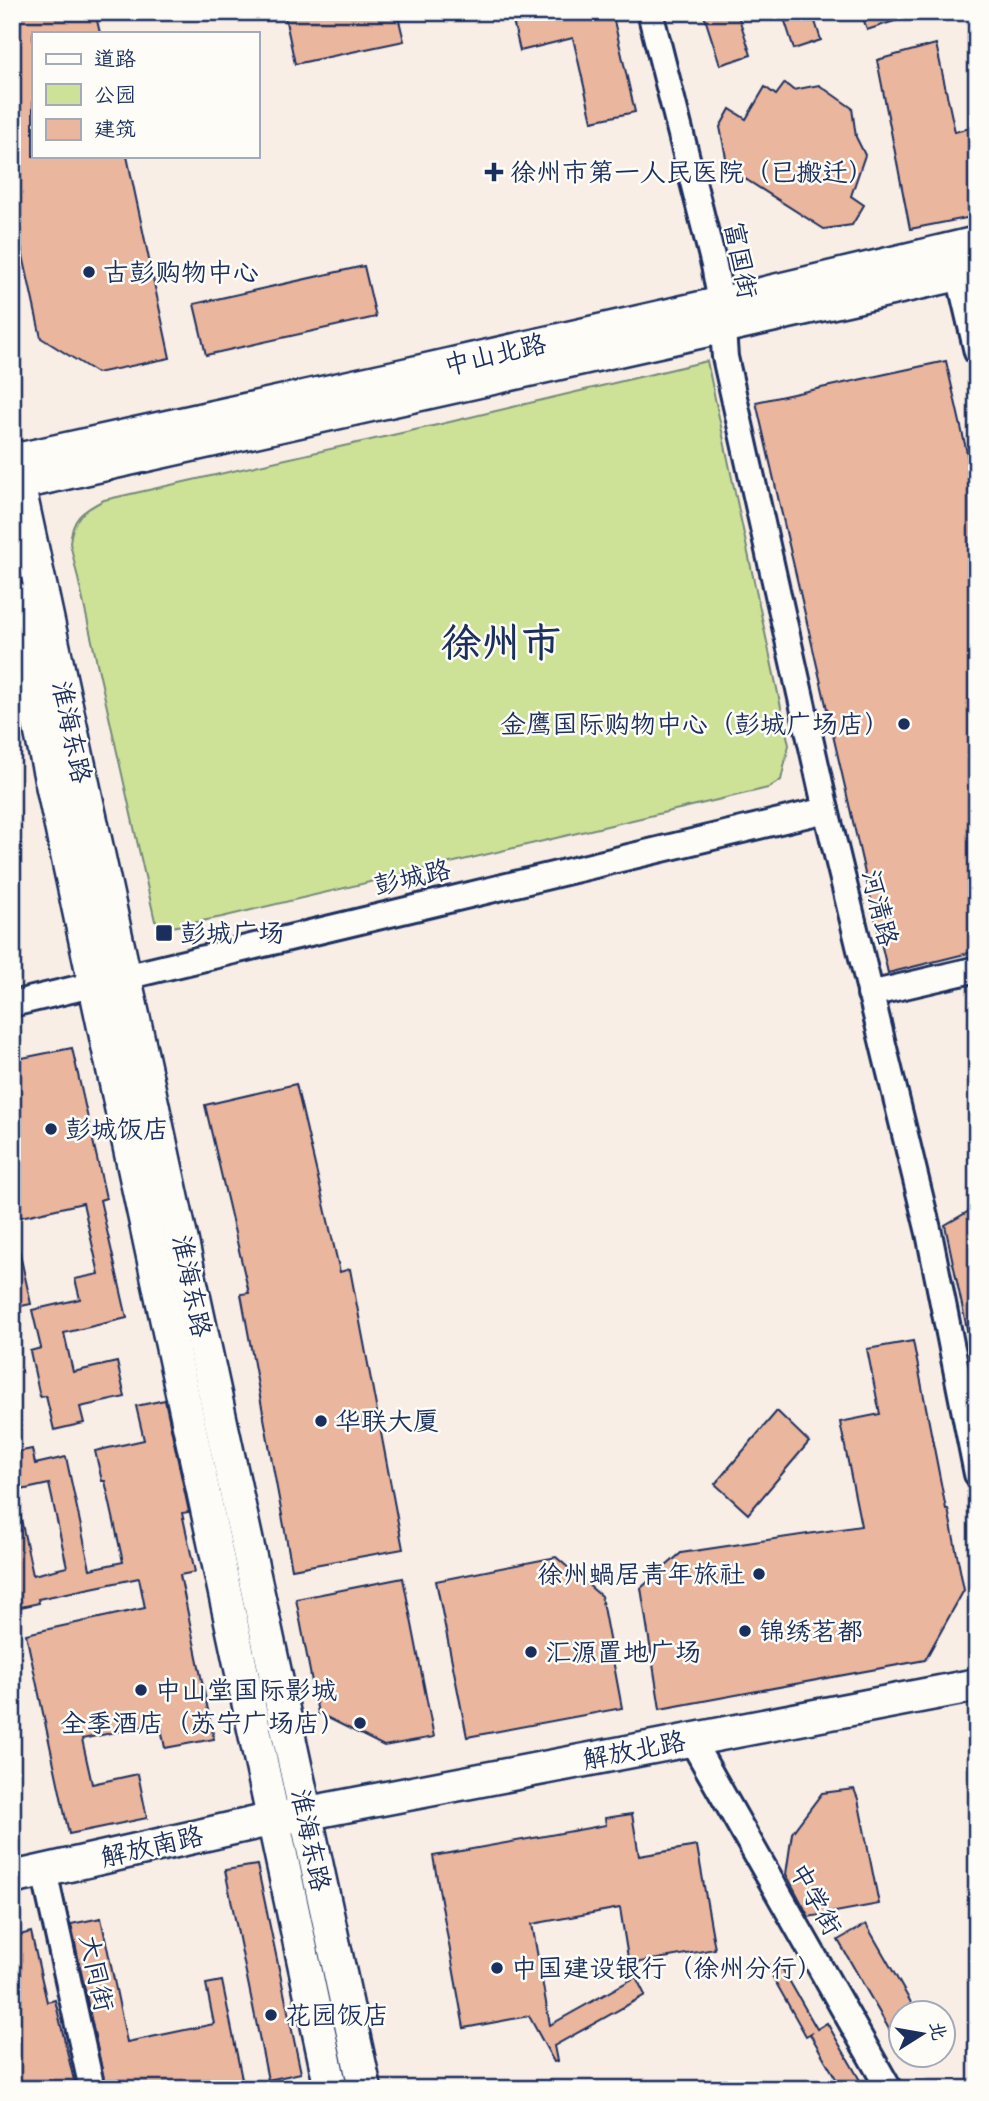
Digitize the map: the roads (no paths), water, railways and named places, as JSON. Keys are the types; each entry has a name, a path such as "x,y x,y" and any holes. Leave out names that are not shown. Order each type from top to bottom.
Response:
{"main road":[{"name":"中山北路","path":"723,330 977,243"},
{"name":"中山北路","path":"14,469 723,330 968,273"},
{"name":"淮海东路","path":"14,469 110,980 290,1817 365,2089"},
{"name":"淮海东路","path":"12,597 110,980"},
{"name":"解放北路","path":"290,1817 977,1685"},
{"name":"淮海东路","path":"290,1817 331,2089"},
{"name":"解放南路","path":"12,1878 290,1817"}],"street":[{"name":"富国街","path":"650,12 714,265 723,330"},
{"path":"968,273 977,352"},
{"name":"河清路","path":"723,330 825,810 929,1233 977,1474"},
{"name":"彭城路","path":"12,1003 825,810"},
{"path":"870,994 977,969"},
{"name":"中学街","path":"691,1739 889,2089"},
{"name":"大同街","path":"44,1871 92,2089"}],"place":[{"name":"徐州市第一人民医院（已搬迁）","path":"494,172"},
{"name":"古彭购物中心","path":"89,272"},
{"name":"金鹰国际购物中心（彭城广场店）","path":"904,724"},
{"name":"彭城广场","path":"164,933"},
{"name":"彭城饭店","path":"51,1129"},
{"name":"华联大厦","path":"321,1421"},
{"name":"徐州蝸居青年旅社","path":"759,1574"},
{"name":"锦绣茗都","path":"745,1631"},
{"name":"汇源置地广场","path":"531,1652"},
{"name":"中山堂国际影城","path":"141,1690"},
{"name":"全季酒店（苏宁广场店）","path":"360,1723"},
{"name":"中国建设银行（徐州分行）","path":"497,1968"},
{"name":"花园饭店","path":"271,2015"}],"district":[{"name":"徐州市","path":"501,642"}]}
